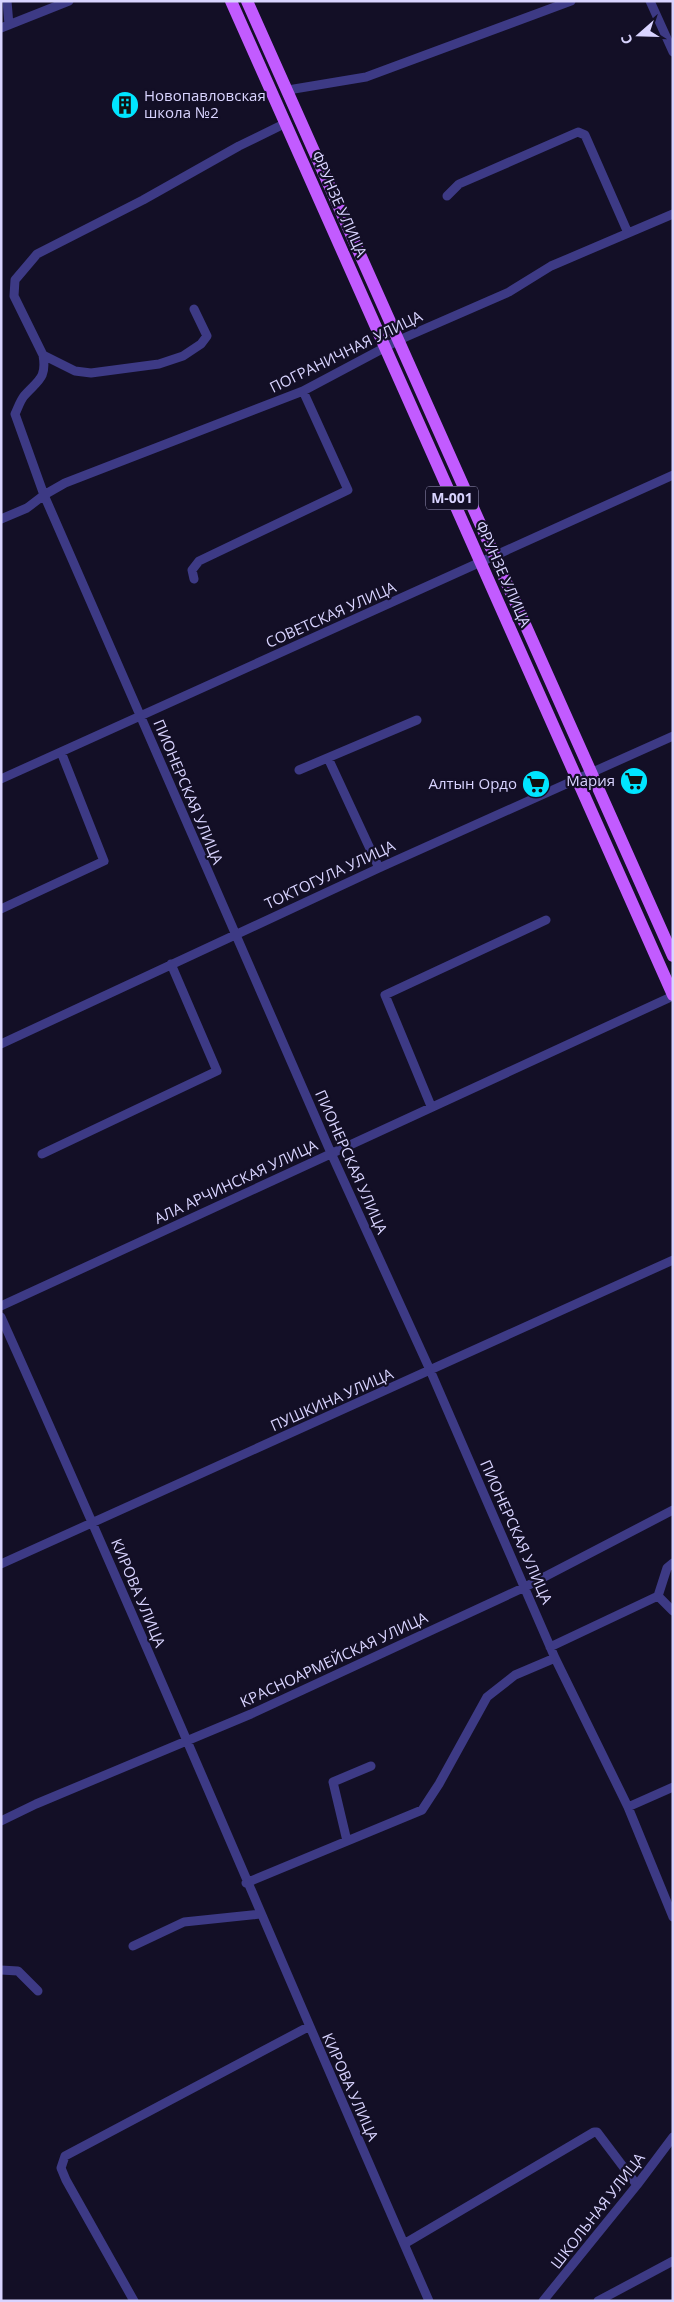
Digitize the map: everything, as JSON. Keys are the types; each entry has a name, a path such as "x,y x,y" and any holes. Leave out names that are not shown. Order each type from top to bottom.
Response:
{"main road":[{"name":"ФРУНЗЕ УЛИЦА","path":"231,1 673,996"},
{"name":"ФРУНЗЕ УЛИЦА","path":"247,1 673,956"}],"street":[{"path":"7,1 5,27 68,1"},
{"path":"288,90 366,77 571,1"},
{"path":"650,1 673,52"},
{"path":"194,309 206,336 201,344 183,356 159,364 91,373 75,371 43,355 14,296 15,280 37,254 143,200 239,146 286,123"},
{"path":"447,196 458,184 578,132 585,135 628,233"},
{"name":"ПОГРАНИЧНАЯ УЛИЦА","path":"1,519 27,508 44,495 65,483 303,391 398,340 509,292 551,266 673,214"},
{"name":"ПИОНЕРСКАЯ УЛИЦА","path":"43,355 45,370 40,380 23,398 15,414 44,495 331,1153 430,1370 550,1647 628,1807 673,1917"},
{"path":"194,579 192,570 199,561 348,490 303,391"},
{"name":"СОВЕТСКАЯ УЛИЦА","path":"1,779 673,475"},
{"path":"299,770 418,720"},
{"name":"ТОКТОГУЛА УЛИЦА","path":"2,1043 379,868 673,736"},
{"path":"1,909 104,861 61,752"},
{"path":"328,758 379,868"},
{"path":"431,1106 385,995 546,920"},
{"path":"42,1154 217,1071 171,964"},
{"name":"АЛА АРЧИНСКАЯ УЛИЦА","path":"1,1306 673,996"},
{"name":"ПУШКИНА УЛИЦА","path":"1,1564 673,1260"},
{"name":"КИРОВА УЛИЦА","path":"1,1316 94,1522 246,1883 429,2301"},
{"name":"КРАСНОАРМЕЙСКАЯ УЛИЦА","path":"1,1821 36,1804 251,1714 524,1587 673,1510"},
{"path":"550,1647 658,1596 667,1568 673,1563"},
{"path":"658,1596 673,1611"},
{"path":"246,1883 422,1810 439,1784 487,1697 515,1676 555,1658"},
{"path":"347,1841 333,1782 371,1766"},
{"path":"628,1807 673,1787"},
{"path":"133,1946 184,1922 260,1914"},
{"path":"1,1970 18,1971 38,1991"},
{"path":"134,2301 66,2180 61,2168 66,2156 308,2027"},
{"path":"404,2244 594,2132 597,2132 637,2186"},
{"name":"ШКОЛЬНАЯ УЛИЦА","path":"543,2301 637,2186 673,2137"},
{"path":"598,2301 673,2261"}],"place":[{"name":"Новопавловская школа №2","path":"125,105"},
{"name":"Мария","path":"634,781"},
{"name":"Алтын Ордо","path":"536,784"}]}
